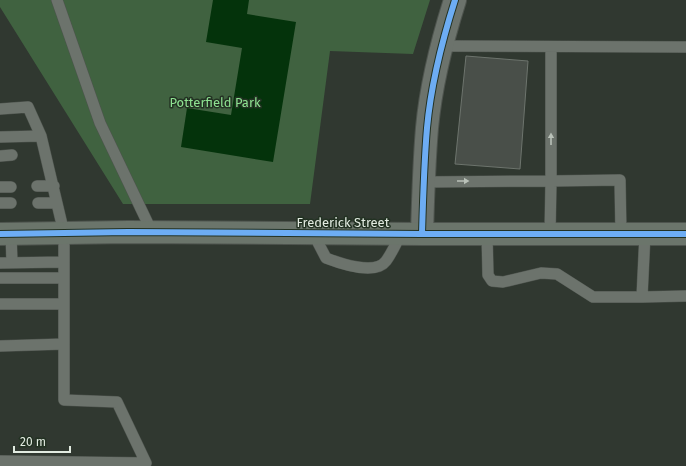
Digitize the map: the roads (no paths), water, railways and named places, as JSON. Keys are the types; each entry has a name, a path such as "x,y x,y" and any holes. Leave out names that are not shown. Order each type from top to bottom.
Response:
{"main road":[{"name":"Frederick Street","path":"5,234 152,232 686,234"}],"street":[{"path":"422,234 427,127 433,84 455,0"}],"lane":[{"path":"57,0 100,123 152,232"},
{"path":"442,46 686,47"},
{"path":"550,234 552,47"},
{"path":"0,109 28,107 41,136 41,154 54,186 56,203 64,233 64,400 118,402 146,463 0,461"},
{"path":"0,137 41,136"},
{"path":"0,156 12,155"},
{"path":"424,182 620,180 621,234"},
{"path":"37,186 54,186"},
{"path":"0,187 11,187"},
{"path":"38,203 56,203"},
{"path":"313,233 326,258 349,266 377,267 385,263 401,234"},
{"path":"5,234 12,263"},
{"path":"487,234 488,275 492,281 503,282 541,273 556,274 593,297 686,296"},
{"path":"642,297 645,234"},
{"path":"0,263 64,262"},
{"path":"0,278 63,278"},
{"path":"0,304 64,304"},
{"path":"0,346 64,344"}],"park label":[{"name":"Potterfield Park","path":"215,102"}]}
